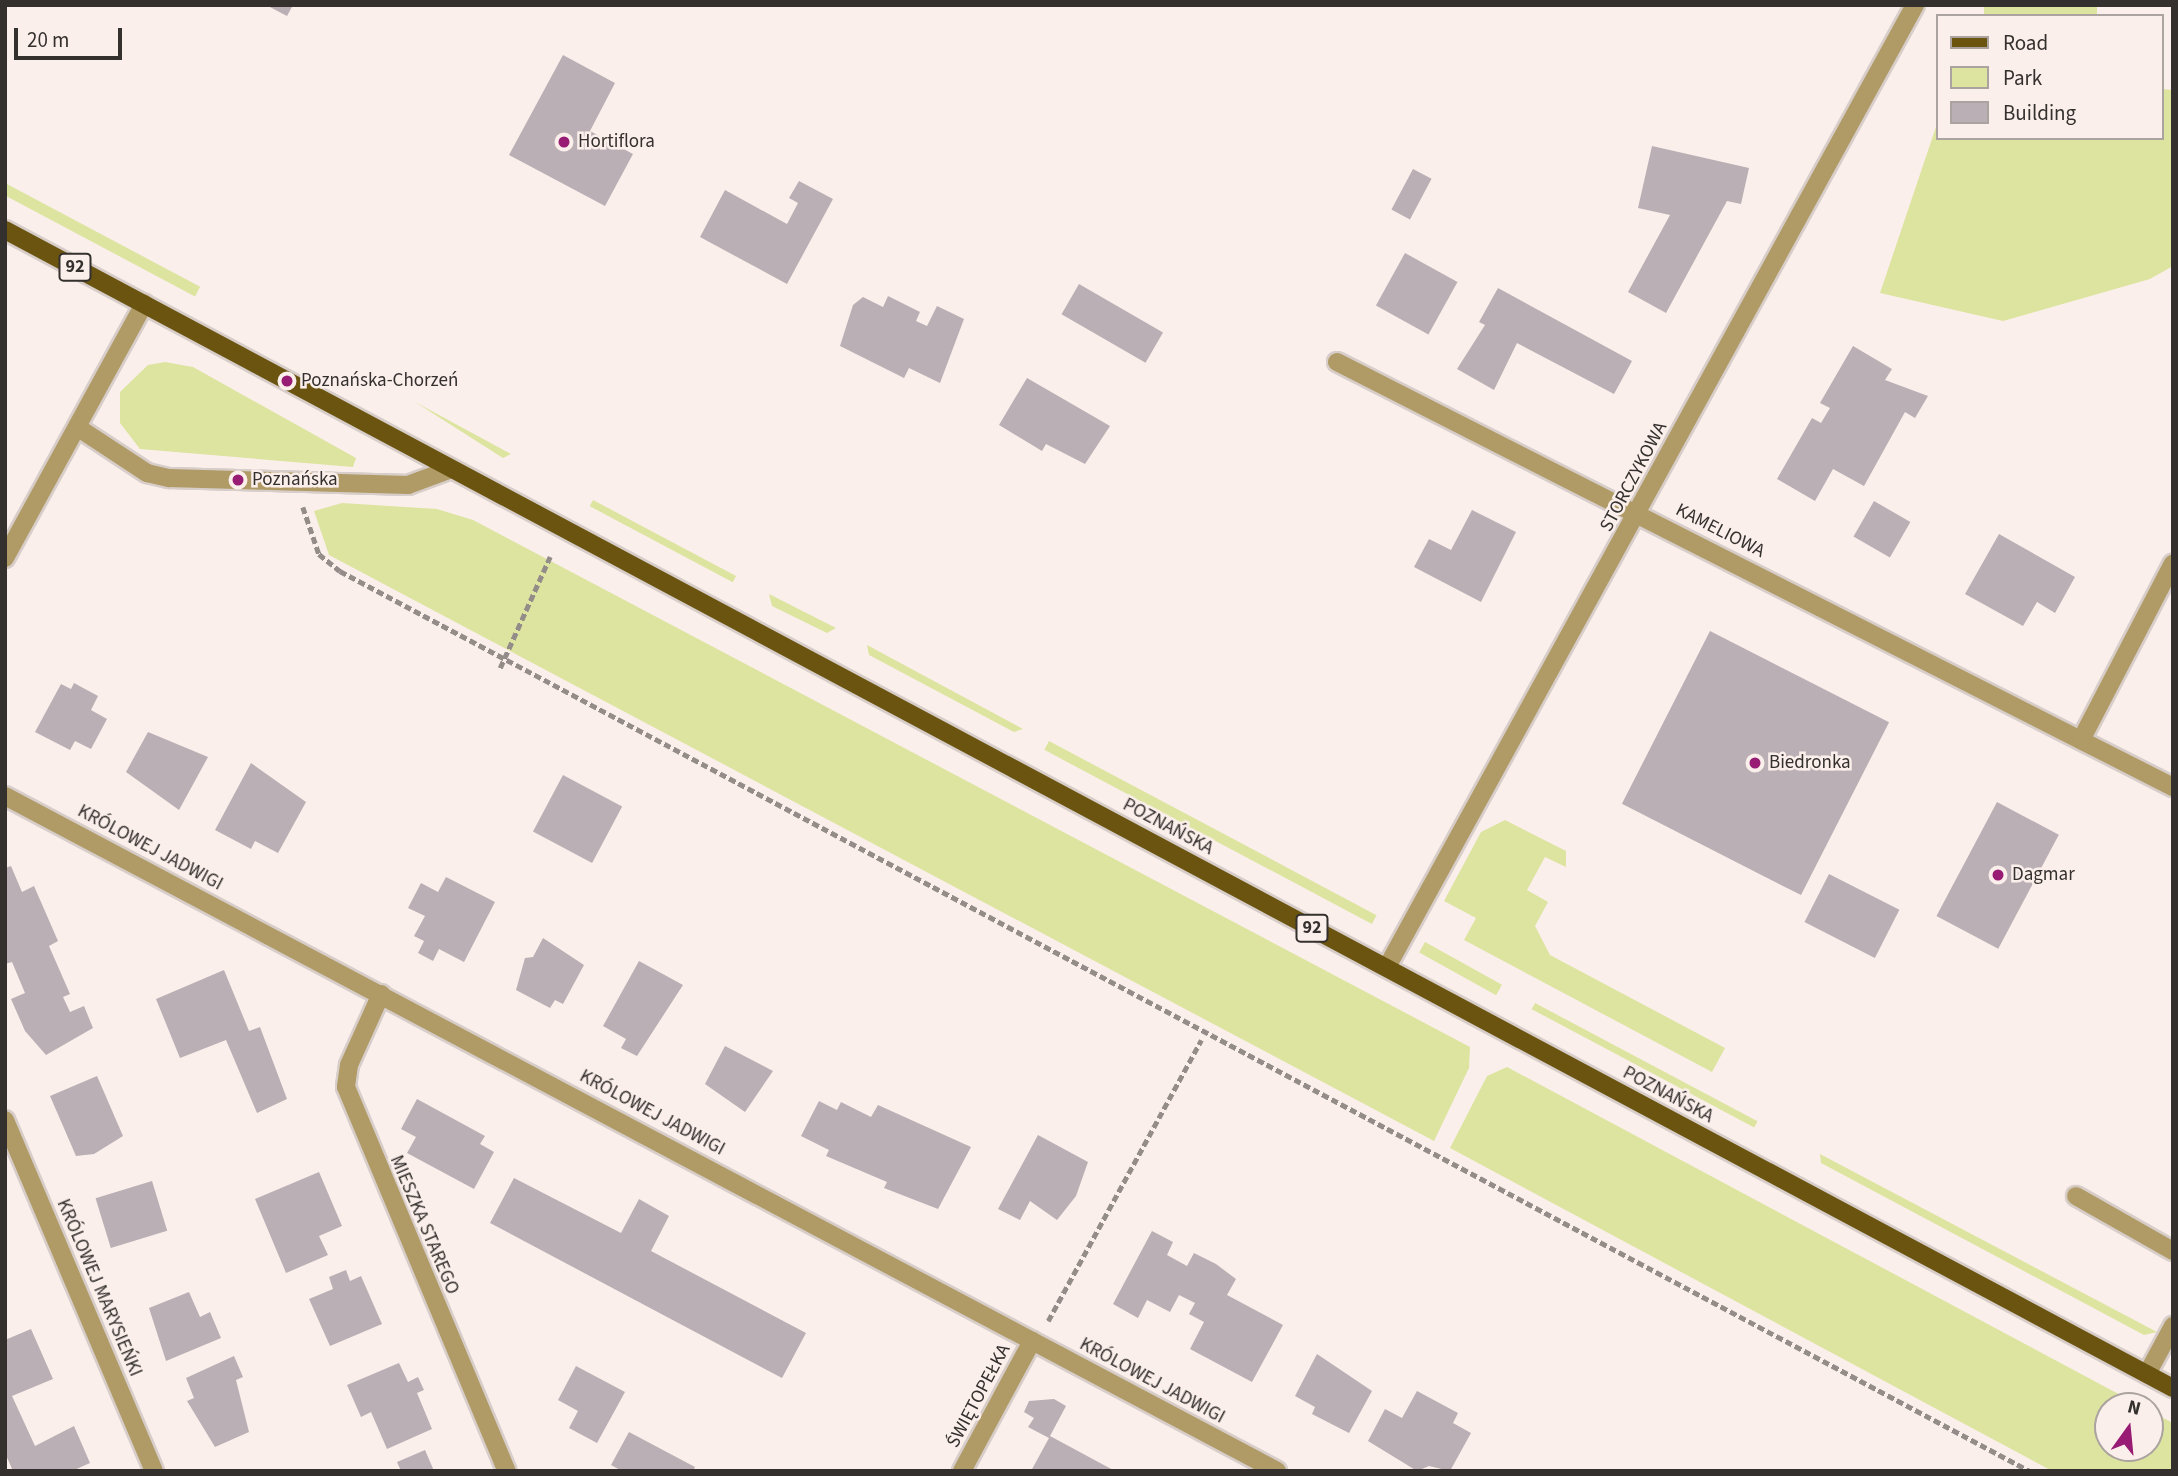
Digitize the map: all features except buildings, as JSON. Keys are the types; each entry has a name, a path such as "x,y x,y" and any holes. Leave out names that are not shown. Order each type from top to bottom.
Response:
{"main road":[{"name":"92","path":"5,230 144,304"},
{"name":"POZNAŃSKA","path":"144,304 2173,1388"}],"street":[{"name":"STORCZYKOWA","path":"1387,967 1639,513 1915,5"},
{"path":"5,558 144,304"},
{"name":"KAMELIOWA","path":"1338,362 2173,787"},
{"path":"77,426 147,472 169,478 408,485 450,469"},
{"path":"2081,740 2173,563"},
{"name":"KRÓLOWEJ JADWIGI","path":"5,796 1277,1471"},
{"name":"MIESZKA STAREGO","path":"381,994 349,1065 346,1087 507,1471"},
{"name":"KRÓLOWEJ MARYSIEŃKI","path":"5,1121 154,1471"},
{"path":"2076,1196 2173,1251"},
{"path":"2147,1374 2173,1326"},
{"name":"ŚWIĘTOPEŁKA","path":"962,1471 1032,1341"}],"path":[{"path":"299,482 309,535 327,563 2030,1471"},
{"path":"500,668 550,557"},
{"path":"1032,1341 1057,1310 1201,1040"}],"green space":[{"path":"1984,5 2097,5 2097,14 1984,14"},
{"path":"2164,89 2173,90 2173,266 2150,279 2003,321 1880,293 1937,124 1937,140 2164,140"},
{"path":"5,183 200,287 195,296 5,195"},
{"path":"165,362 193,367 356,458 353,467 140,449 120,423 120,392 148,365"},
{"path":"415,402 511,454 503,458"},
{"path":"593,500 736,576 733,582 590,506"},
{"path":"342,503 437,509 473,520 1470,1047 1469,1068 1434,1141 329,555 314,511"},
{"path":"769,594 836,628 827,633 772,606"},
{"path":"867,645 1023,729 1014,732 869,655"},
{"path":"1049,741 1377,915 1372,924 1044,750"},
{"path":"1505,820 1566,851 1566,867 1545,857 1527,890 1548,902 1535,926 1550,955 1725,1048 1712,1072 1464,940 1476,918 1444,901 1481,832"},
{"path":"1425,942 1502,985 1496,995 1419,952"},
{"path":"1535,1003 1758,1121 1754,1127 1532,1009"},
{"path":"1507,1067 2115,1392 2094,1392 2094,1462 2164,1462 2164,1418 2173,1423 2173,1471 2052,1471 1450,1148 1487,1076"},
{"path":"1820,1154 2157,1332 2144,1335 1821,1163"}],"place":[{"name":"Hortiflora","path":"564,142"},
{"name":"Poznańska-Chorzeń","path":"287,381"},
{"name":"Poznańska","path":"238,480"},
{"name":"Biedronka","path":"1755,763"},
{"name":"Dagmar","path":"1998,875"}]}
